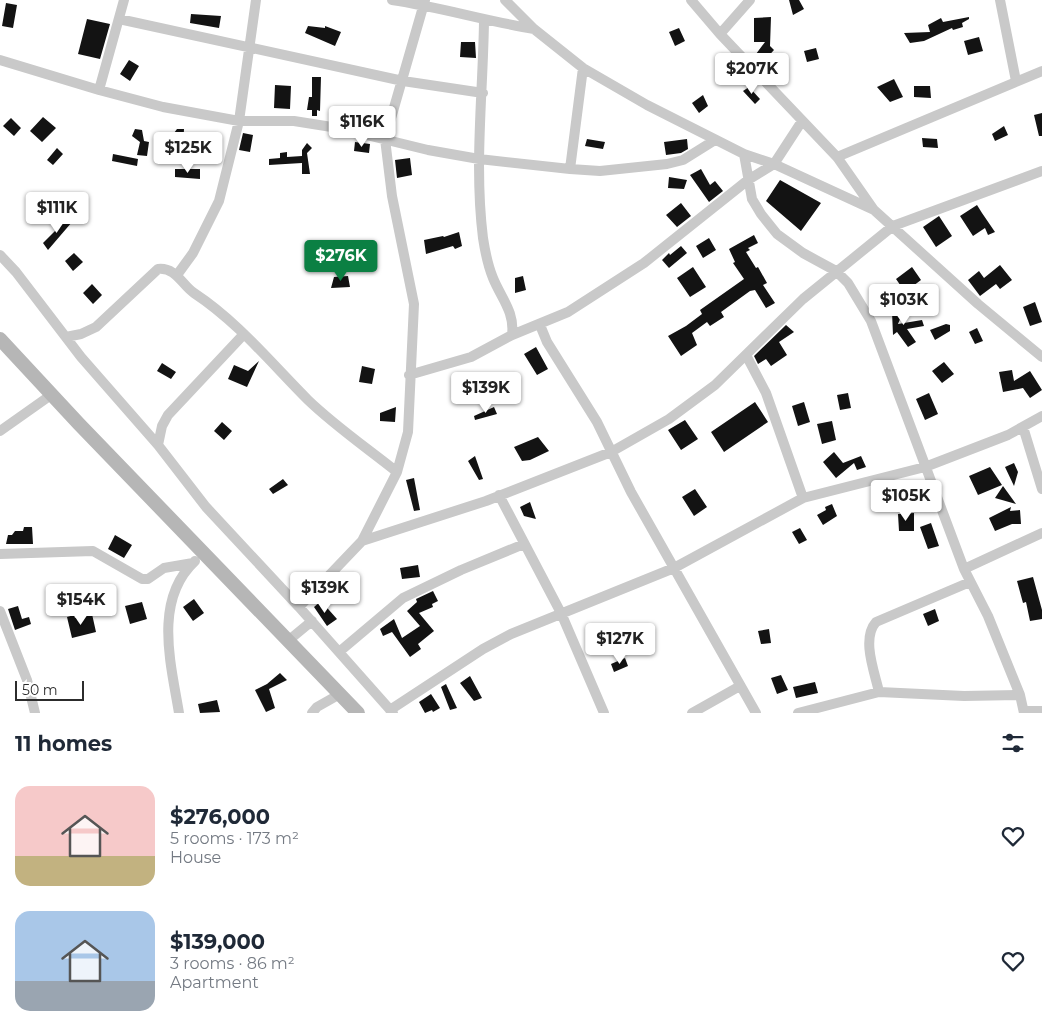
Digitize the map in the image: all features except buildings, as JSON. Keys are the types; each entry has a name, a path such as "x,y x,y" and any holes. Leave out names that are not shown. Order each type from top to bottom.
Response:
{"street":[{"path":"99,90 124,0"},
{"path":"177,276 193,253 219,201 240,121 256,0"},
{"path":"392,0 425,2 484,21 534,29"},
{"path":"505,0 534,29 583,68 647,105 744,154 774,164 874,210"},
{"path":"691,0 720,34 837,157 874,210 1042,357"},
{"path":"720,34 750,0"},
{"path":"1000,0 1016,81"},
{"path":"299,607 362,541 396,472 408,432 409,375 414,304 392,196 385,139 425,2"},
{"path":"119,19 403,81 483,93"},
{"path":"484,21 483,93 479,159 483,240 493,278 512,317 512,335"},
{"path":"0,60 163,107 240,121 294,121 479,159 570,169 600,170 667,164 683,160 715,140"},
{"path":"570,169 583,68"},
{"path":"837,157 1042,71"},
{"path":"409,375 471,357 512,335 568,312 644,263 748,180 774,164 802,121"},
{"path":"744,154 752,200 777,234 803,254 836,271 848,283 871,321 964,569 988,616 1020,695 1024,712 1042,711"},
{"path":"362,541 499,495 611,452 669,419 715,385 803,299 893,226 1042,172"},
{"path":"0,255 16,272 66,337 158,445 206,506 312,621 391,711 483,649 561,613 674,568 803,498 925,467 1023,427 1042,416"},
{"path":"66,337 81,334 96,326 158,269 170,270 192,292 214,306 244,334 309,401 396,472"},
{"path":"540,325 547,342 597,422 631,492 756,713"},
{"path":"158,445 162,426 168,416 244,334"},
{"path":"0,339 198,558 289,640 358,713"},
{"path":"1032,349 1042,344"},
{"path":"746,355 766,393 803,498"},
{"path":"0,431 51,394"},
{"path":"1023,427 1042,488"},
{"path":"499,495 561,613 604,713"},
{"path":"964,569 1042,533"},
{"path":"339,652 403,598 461,570 524,544"},
{"path":"0,554 93,551 142,579 148,579 164,568 198,558"},
{"path":"179,713 168,633 170,601 198,558"},
{"path":"879,692 870,650 872,627 876,622 970,582"},
{"path":"0,611 27,680 35,713"},
{"path":"289,640 312,621"},
{"path":"692,713 740,686"},
{"path":"798,713 879,692 964,696 1020,695"},
{"path":"312,713 317,707 340,694"}]}
